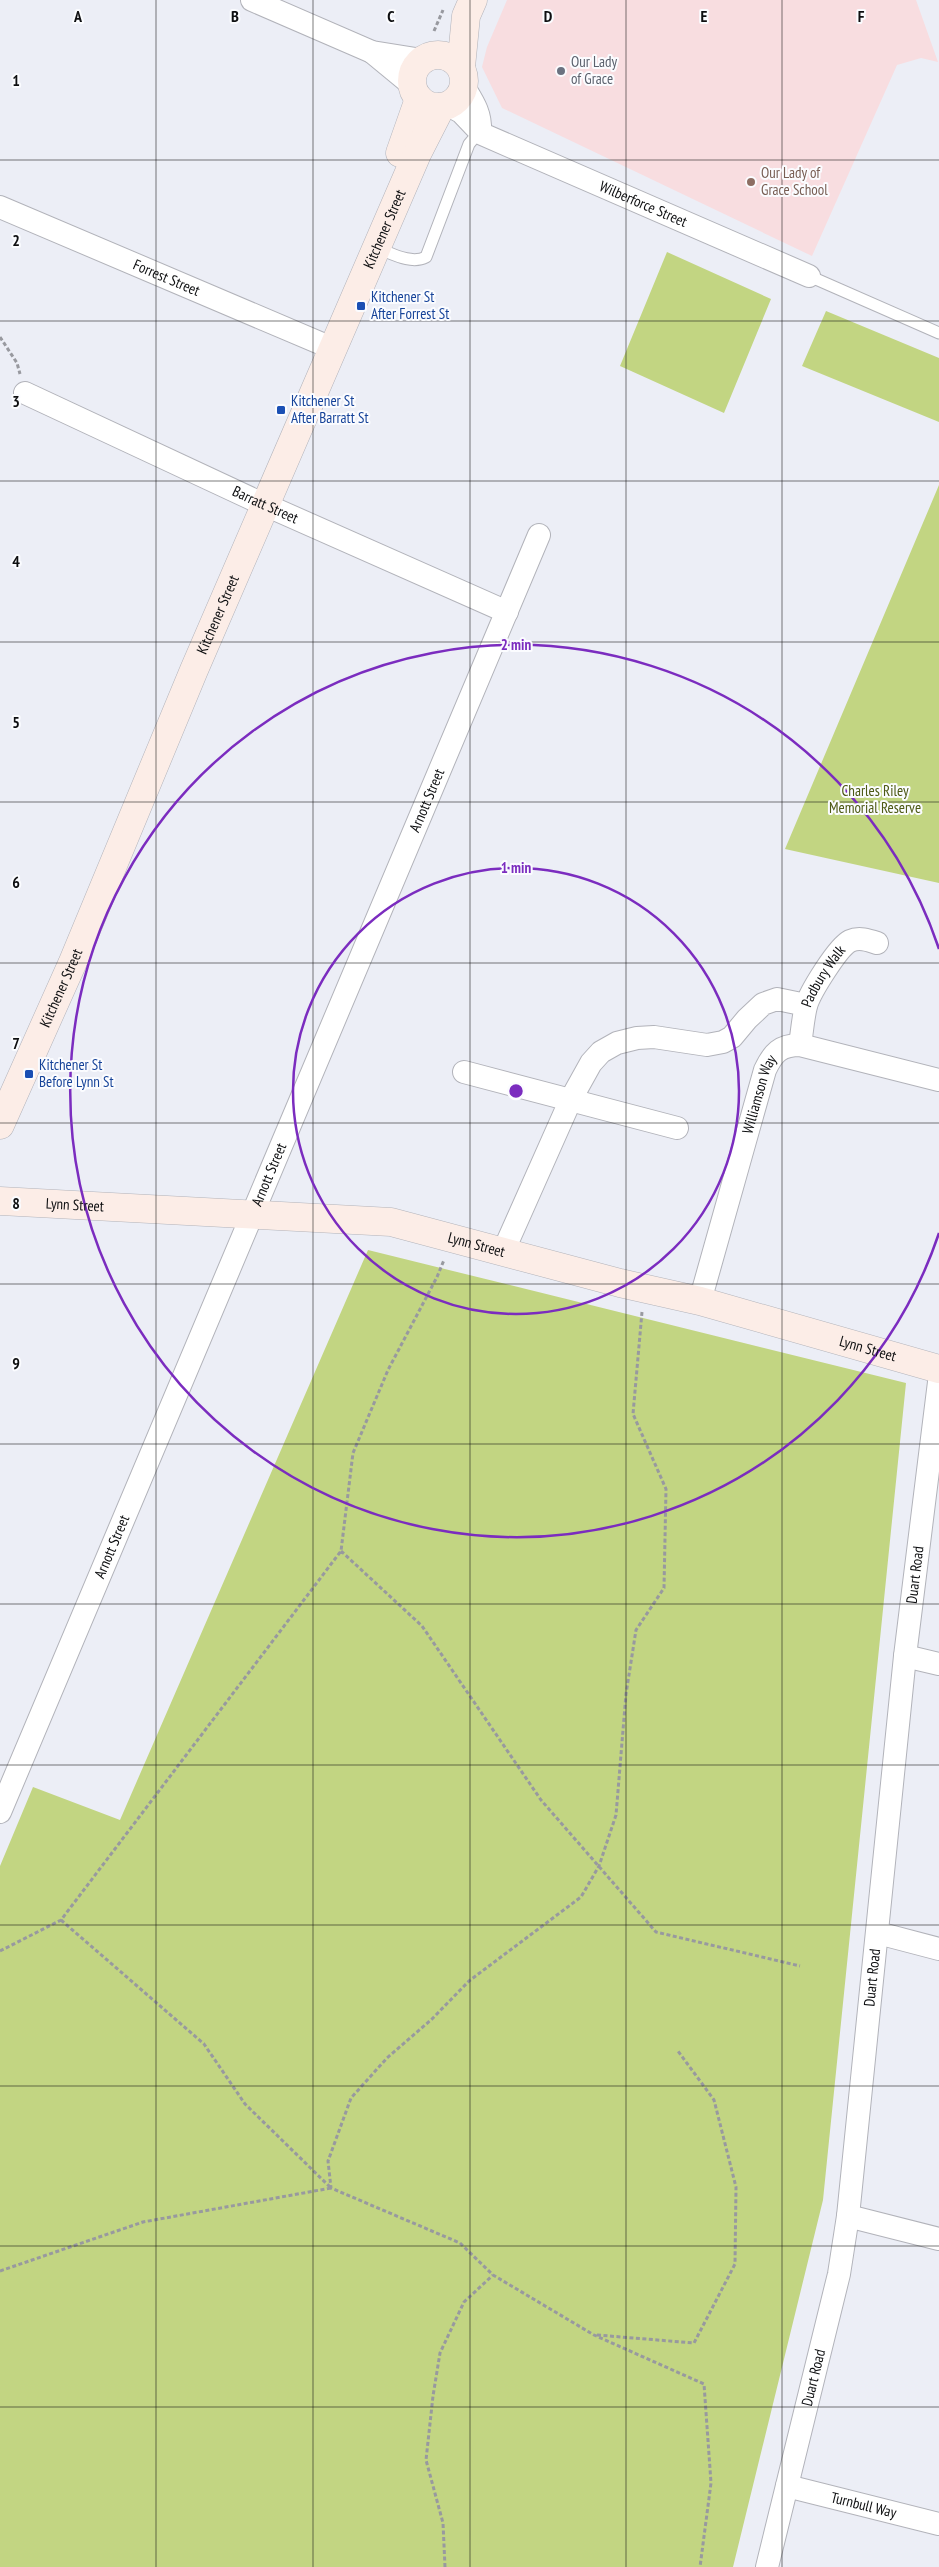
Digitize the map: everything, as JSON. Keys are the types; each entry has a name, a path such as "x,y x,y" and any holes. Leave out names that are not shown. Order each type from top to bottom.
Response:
{"street":[{"path":"252,0 372,52 437,77 476,106 481,121 480,131"},
{"name":"Kitchener Street","path":"327,346 377,248 417,154 437,77 461,8"},
{"name":"Kitchener Street","path":"0,1087 327,346 409,132 437,77"},
{"name":"Wilberforce Street","path":"480,131 482,134 516,149 809,276"},
{"name":"Forrest Street","path":"0,207 327,346"},
{"name":"Barratt Street","path":"25,394 258,502 507,612"},
{"name":"Kitchener Street","path":"0,1125 100,897 258,502"},
{"name":"Arnott Street","path":"0,1812 539,535"},
{"name":"Padbury Walk","path":"800,1045 806,1005 818,982 844,944 852,940 865,939 877,943"},
{"path":"503,1252 571,1099 591,1063 601,1052 617,1043 654,1037 707,1045 723,1042 732,1037 746,1019 763,1004 777,999 806,1005"},
{"name":"Williamson Way","path":"700,1301 765,1070 778,1049 787,1045 800,1045 939,1080"},
{"path":"464,1072 677,1128"},
{"name":"Lynn Street","path":"0,1200 391,1222 700,1301 939,1369"},
{"name":"Duart Road","path":"767,2567 839,2274 848,2216 905,1656 939,1382"},
{"path":"905,1656 939,1664"},
{"path":"878,1934 939,1948"},
{"path":"848,2216 939,2239"},
{"name":"Turnbull Way","path":"787,2486 939,2524"}],"lane":[{"path":"377,248 403,258 419,260 426,257 470,144 480,131"},
{"path":"809,276 939,333"}],"path":[{"path":"437,77 461,8"},
{"path":"0,337 17,363 25,394"},
{"path":"0,1951 61,1920 341,1551 353,1454 388,1370 437,1277 452,1238"},
{"path":"331,2188 328,2161 351,2098 387,2058 432,2019 469,1981 581,1897 599,1866 616,1815 626,1694 636,1630 664,1588 666,1489 633,1414 644,1288"},
{"path":"341,1551 422,1626 541,1800 656,1932 800,1966"},
{"path":"61,1920 204,2044 245,2104 331,2188 460,2243 493,2275 594,2335 704,2384 711,2483 700,2567"},
{"path":"594,2335 694,2343 734,2264 736,2187 714,2100 678,2051"},
{"path":"0,2271 143,2222 331,2188"},
{"path":"445,2567 444,2523 426,2460 434,2388 440,2353 464,2302 493,2275"}],"shaded area":[{"name":"Our Lady of Grace School","path":"507,0 916,0 938,62 921,58 897,65 812,256 502,108 482,67 487,47"}],"green space":[{"path":"667,252 771,299 724,413 620,366"},
{"path":"826,311 939,358 939,422 802,366"},
{"name":"Charles Riley Memorial Reserve","path":"939,485 939,883 785,849"},
{"path":"368,1250 906,1383 823,2200 733,2567 0,2567 0,1866 33,1787 120,1820"}],"place":[{"name":"Our Lady of Grace","path":"561,71"},
{"name":"Our Lady of Grace School","path":"751,182"},
{"name":"Kitchener St After Forrest St","path":"361,306"},
{"name":"Kitchener St After Barratt St","path":"281,410"},
{"name":"Kitchener St Before Lynn St","path":"29,1074"}]}
